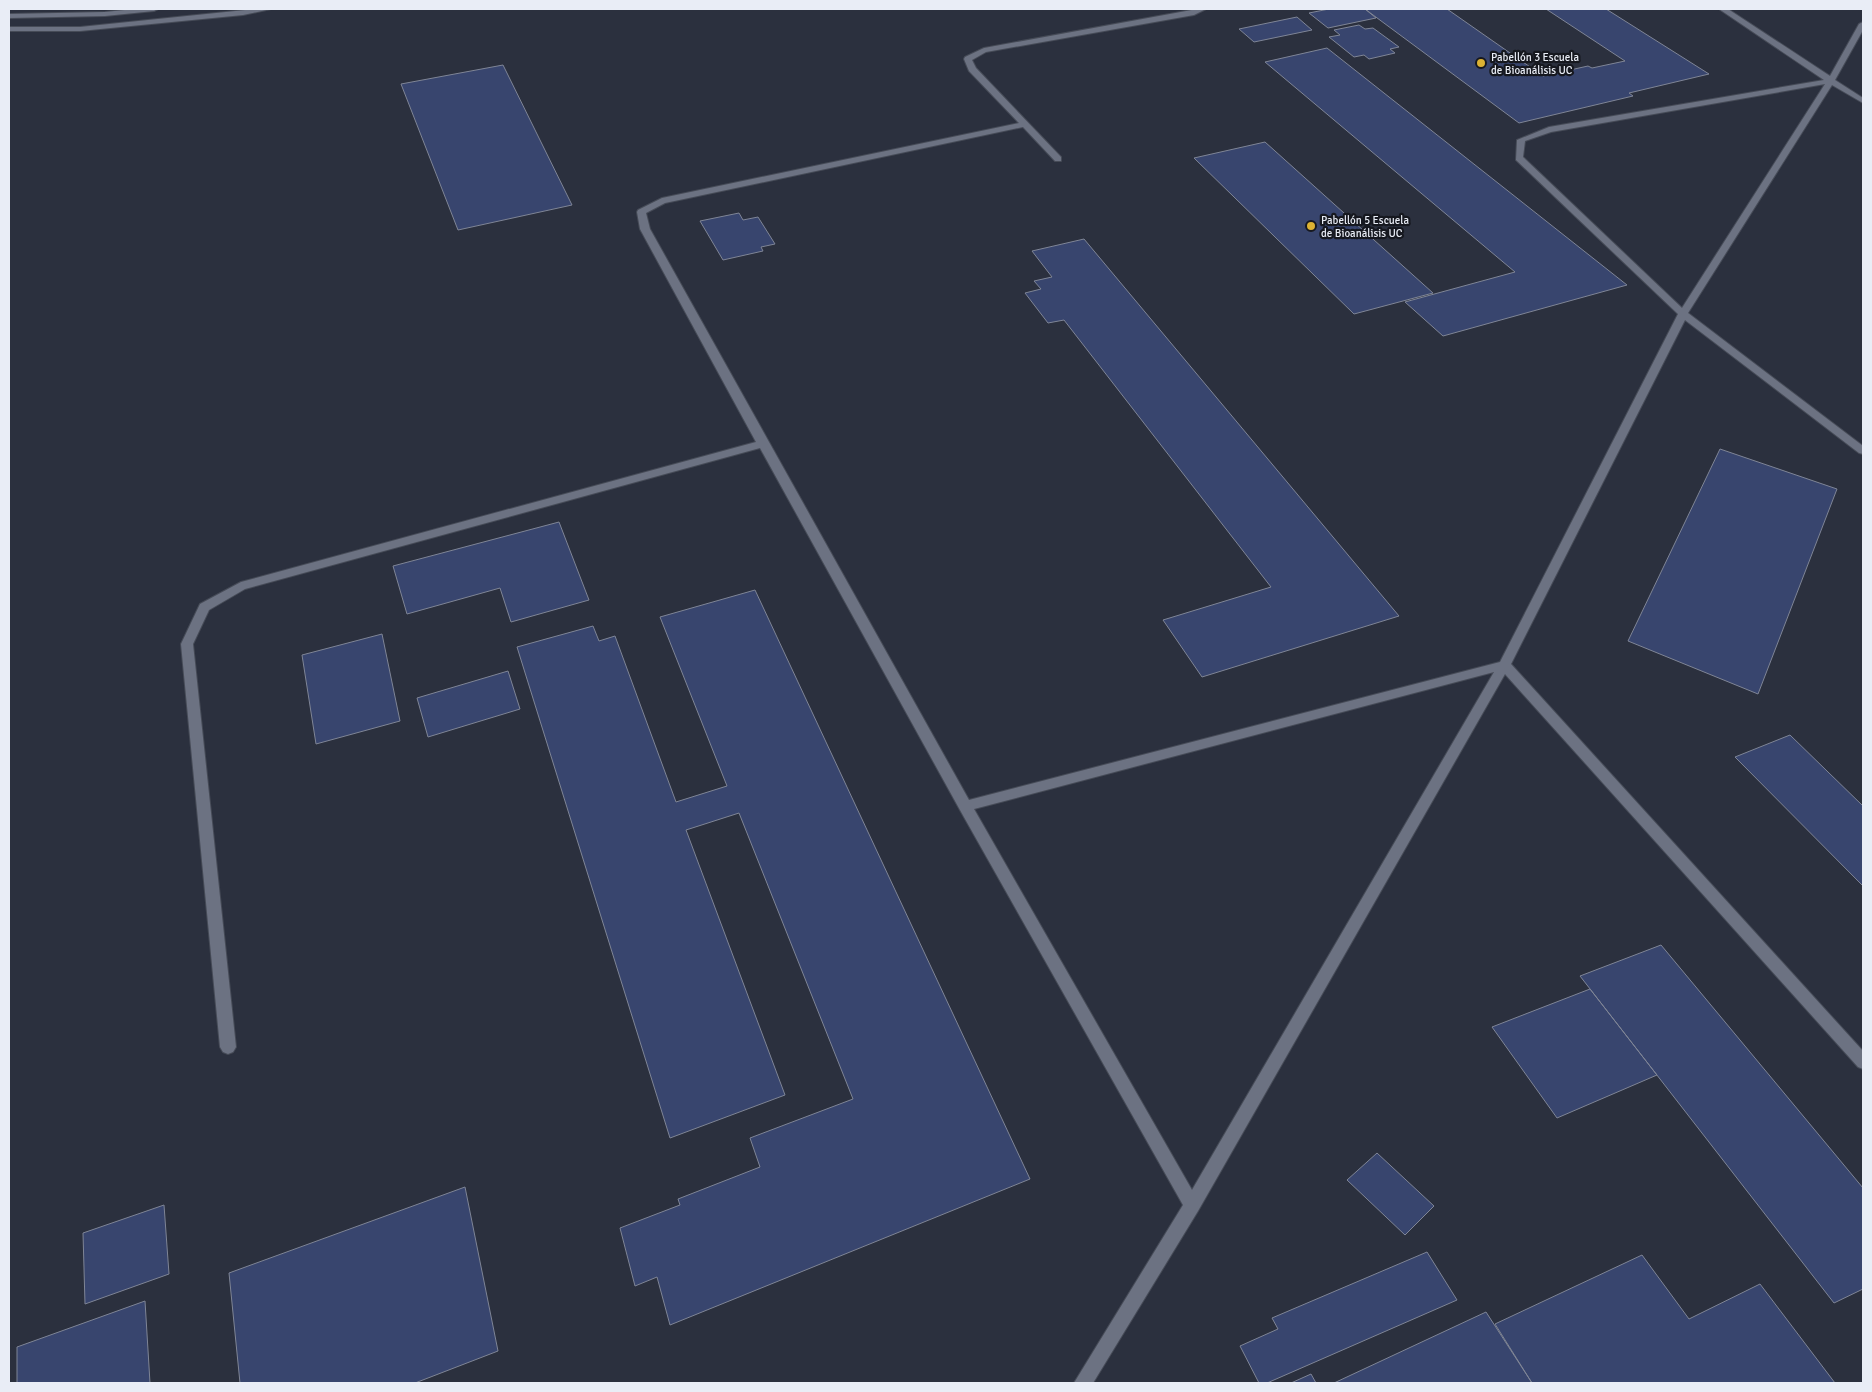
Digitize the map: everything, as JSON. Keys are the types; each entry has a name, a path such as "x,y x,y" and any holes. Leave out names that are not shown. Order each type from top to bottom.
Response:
{"street":[{"path":"9,16 154,9"},
{"path":"9,29 80,29 243,13 266,9"},
{"path":"1058,159 972,69 968,59 984,50 1194,13 1202,9"},
{"path":"1723,9 1831,82 1863,101"},
{"path":"1083,1383 1192,1205 1504,665 1683,314 1831,82 1863,24"},
{"path":"1831,82 1549,130 1521,140 1519,158 1683,314 1863,451"},
{"path":"1025,124 662,201 641,212 645,229 762,444 1192,1205"},
{"path":"228,1047 187,644 204,607 241,586 762,444"},
{"path":"965,806 1504,665"},
{"path":"1504,665 1863,1062"}],"building":[{"path":"1329,9 1365,9 1376,18 1328,28 1309,13"},
{"name":"Pabellón 3 Escuela de Bioanálisis UC","path":"1365,9 1447,9 1543,76 1588,66 1592,68 1625,61 1546,9 1606,9 1709,74 1629,93 1633,96 1519,123"},
{"path":"1297,17 1312,30 1254,42 1239,29"},
{"path":"1359,25 1365,29 1373,28 1399,47 1390,49 1395,53 1369,59 1364,55 1354,57 1329,37 1340,35 1334,30"},
{"path":"1327,48 1627,285 1443,336 1405,302 1515,272 1265,62"},
{"path":"503,65 572,205 458,230 401,84"},
{"name":"Pabellón 5 Escuela de Bioanálisis UC","path":"1265,142 1433,293 1354,314 1194,158"},
{"path":"739,213 743,220 758,217 775,244 761,247 763,251 723,260 700,221"},
{"path":"1084,239 1399,616 1202,677 1163,620 1271,587 1064,320 1048,323 1025,293 1041,289 1034,281 1052,277 1032,251"},
{"path":"1720,449 1837,489 1758,694 1628,641"},
{"path":"559,522 589,600 511,622 500,588 407,614 393,566"},
{"path":"755,590 1030,1179 670,1325 657,1277 635,1286 620,1228 680,1205 678,1199 760,1167 750,1138 853,1099 739,813 686,830 785,1095 670,1138 517,647 593,626 599,641 615,636 676,802 727,786 660,617"},
{"path":"382,634 400,721 316,744 302,655"},
{"path":"508,671 520,709 428,737 417,698"},
{"path":"1790,735 1863,806 1863,886 1735,757"},
{"path":"1661,945 1863,1188 1863,1289 1834,1303 1580,976"},
{"path":"1590,989 1657,1075 1557,1118 1492,1027"},
{"path":"1377,1153 1434,1206 1405,1235 1347,1180"},
{"path":"465,1187 498,1351 415,1383 240,1383 229,1273"},
{"path":"164,1205 169,1274 85,1304 83,1233"},
{"path":"1427,1252 1457,1300 1267,1383 1259,1383 1240,1346 1278,1329 1272,1318"},
{"path":"1642,1255 1689,1319 1760,1284 1835,1383 1532,1383 1495,1324"},
{"path":"145,1301 150,1383 17,1383 17,1347"},
{"path":"1486,1312 1532,1383 1334,1383"},
{"path":"1311,1374 1316,1383 1291,1383"}],"place":[{"name":"Pabellón 3 Escuela de Bioanálisis UC","path":"1481,63"},
{"name":"Pabellón 5 Escuela de Bioanálisis UC","path":"1311,226"}]}
